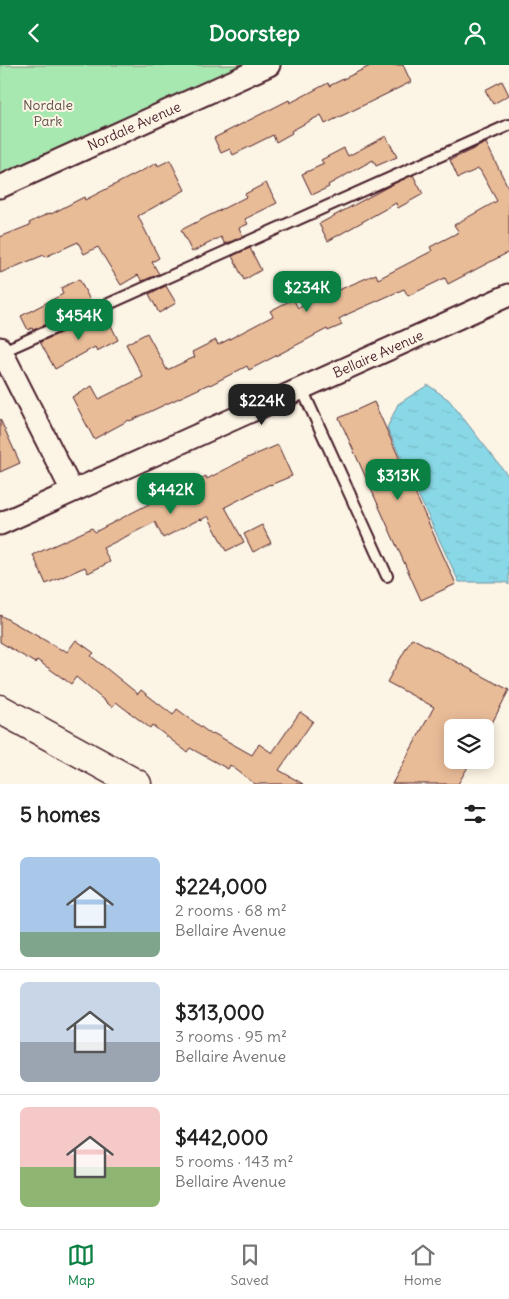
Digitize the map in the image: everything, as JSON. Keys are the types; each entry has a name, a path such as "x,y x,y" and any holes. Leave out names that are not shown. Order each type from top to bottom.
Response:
{"main road":[{"path":"0,709 137,784"}],"street":[{"name":"Nordale Avenue","path":"0,187 269,65"},
{"name":"Bellaire Avenue","path":"0,524 509,295"},
{"path":"1,351 72,491"}],"lane":[{"path":"1,351 509,125"},
{"path":"302,389 387,576"}],"green space":[{"name":"Nordale Park","path":"0,65 269,65 0,187"}],"water":[{"path":"428,385 449,400 509,477 509,585 505,582 459,582 387,428 398,404"}],"building":[{"path":"372,65 403,65 411,82 325,124 321,115 291,131 292,133 276,142 273,135 233,155 230,149 221,153 214,138 289,100 290,103 328,83 329,86"},
{"path":"502,81 509,95 493,104 485,90"},
{"path":"386,136 397,157 376,166 373,160 328,185 329,187 312,195 302,174 324,164 321,160 344,148 348,156"},
{"path":"486,143 509,189 509,252 448,284 445,278 408,296 404,289 348,314 339,319 342,325 328,331 327,329 249,370 247,366 210,385 129,420 94,439 72,397 92,386 99,399 143,377 126,344 147,333 167,370 195,357 192,352 216,340 218,345 273,316 270,311 293,299 298,308 314,301 309,289 321,283 327,295 376,274 378,279 432,251 430,247 459,232 454,225 497,201 480,170 478,169 458,178 450,160"},
{"path":"170,160 185,190 138,216 159,258 152,262 159,274 142,281 138,275 121,285 98,247 84,254 78,242 45,257 44,255 0,273 0,237 30,225 29,223 84,197 85,200 157,163 158,166"},
{"path":"413,175 423,194 398,208 396,203 328,241 319,224"},
{"path":"266,183 277,203 245,219 248,224 239,228 243,236 225,244 221,237 192,252 181,230 246,197 245,194"},
{"path":"250,248 261,270 244,280 232,256"},
{"path":"79,279 92,304 33,330 32,328 28,330 21,316 63,294 61,288"},
{"path":"166,286 176,303 159,313 149,294"},
{"path":"98,316 102,323 108,319 118,340 97,351 95,347 55,369 40,342"},
{"path":"374,402 456,584 421,600 339,418"},
{"path":"0,419 20,463 0,472"},
{"path":"278,445 292,476 270,484 225,507 244,542 226,551 208,516 163,538 155,522 103,548 110,562 88,573 85,567 46,584 33,555 92,528 95,532 168,494 169,496 206,476 207,479 245,459"},
{"path":"262,525 271,543 253,552 244,534"},
{"path":"0,615 67,652 76,640 94,653 91,656 138,694 141,690 173,715 177,709 212,735 213,733 252,755 259,744 272,753 300,712 313,721 279,770 303,784 255,784 230,765 228,769 190,748 187,752 152,725 150,728 116,702 112,707 76,677 71,684 37,660 35,663 0,642"},
{"path":"412,638 509,690 494,719 444,719 444,769 467,769 458,784 392,784 434,707 387,682"}]}
